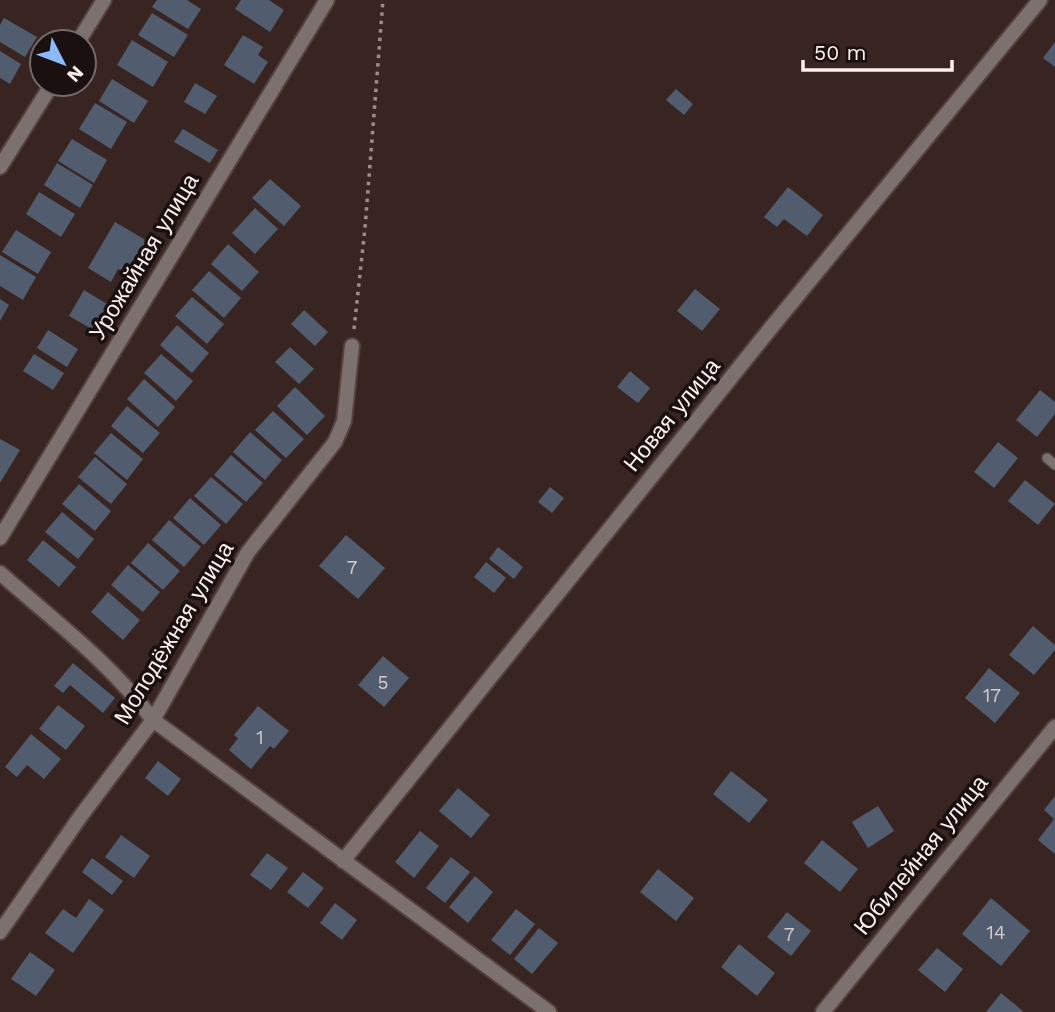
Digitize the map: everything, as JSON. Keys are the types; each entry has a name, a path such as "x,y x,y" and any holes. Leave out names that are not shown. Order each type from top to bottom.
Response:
{"street":[{"path":"87,28 104,0"},
{"name":"Урожайная улица","path":"0,538 327,0"},
{"name":"Новая улица","path":"343,861 770,329 1040,0"},
{"path":"0,167 43,98"},
{"name":"Молодёжная улица","path":"0,932 80,817 153,720 248,552 335,442 344,421 352,346"},
{"path":"0,573 111,670 134,694 153,720 549,1012"},
{"name":"Юбилейная улица","path":"823,1012 1055,727"}],"lane":[{"path":"1047,458 1055,465"}],"path":[{"path":"352,346 365,228 383,0"}],"building":[{"path":"157,0 187,0 201,9 188,29 152,7"},
{"path":"241,0 269,0 284,10 270,32 235,9"},
{"path":"152,13 188,35 174,57 138,35"},
{"path":"4,18 28,32 28,52 25,57 0,42 0,25"},
{"path":"243,35 263,47 258,55 268,62 254,84 224,65"},
{"path":"132,40 168,62 153,87 117,65"},
{"path":"1055,42 1055,67 1043,58"},
{"path":"0,51 21,64 10,84 0,78"},
{"path":"112,79 148,101 134,123 99,101"},
{"path":"195,83 217,96 205,114 184,102"},
{"path":"676,89 693,104 684,115 666,100"},
{"path":"95,103 127,122 111,149 79,129"},
{"path":"183,129 218,150 210,163 174,142"},
{"path":"72,139 107,160 94,183 58,161"},
{"path":"57,163 93,185 80,208 44,185"},
{"path":"270,179 301,206 284,226 252,198"},
{"path":"788,187 823,215 807,236 784,219 777,227 764,217"},
{"path":"39,192 75,214 61,237 26,214"},
{"path":"255,208 278,229 255,254 232,233"},
{"path":"115,222 149,242 129,275 118,269 111,282 88,268"},
{"path":"16,230 51,252 38,274 2,252"},
{"path":"228,244 259,272 242,291 211,264"},
{"path":"0,255 36,277 23,300 0,286"},
{"path":"209,271 241,298 224,318 192,290"},
{"path":"695,289 720,309 702,331 677,311"},
{"path":"84,290 112,307 97,332 69,316"},
{"path":"192,297 224,324 207,344 175,316"},
{"path":"0,299 9,305 0,321"},
{"path":"304,310 328,332 315,346 291,324"},
{"path":"177,325 209,353 192,373 160,345"},
{"path":"48,330 78,349 67,367 37,348"},
{"path":"290,347 314,369 299,384 275,362"},
{"path":"34,354 64,373 53,390 23,371"},
{"path":"161,354 193,381 176,401 144,373"},
{"path":"630,371 650,388 638,403 617,387"},
{"path":"144,379 175,407 158,427 127,399"},
{"path":"295,387 325,416 307,435 277,406"},
{"path":"1040,390 1055,402 1055,414 1037,437 1016,420"},
{"path":"127,406 160,433 143,453 111,426"},
{"path":"273,411 304,439 286,458 255,430"},
{"path":"250,432 282,460 265,480 233,452"},
{"path":"111,433 143,459 127,480 94,453"},
{"path":"0,439 20,450 0,483"},
{"path":"998,442 1018,458 994,488 974,472"},
{"path":"231,455 263,483 246,502 214,475"},
{"path":"95,457 127,484 111,504 78,477"},
{"path":"211,477 243,504 226,524 194,496"},
{"path":"1025,480 1055,504 1038,525 1008,501"},
{"path":"79,484 111,511 95,531 62,504"},
{"path":"550,487 564,498 552,513 538,502"},
{"path":"190,498 221,525 204,545 173,518"},
{"path":"62,512 94,539 78,559 45,532"},
{"path":"169,520 201,547 184,567 152,540"},
{"path":"346,535 385,568 358,599 319,566"},
{"path":"43,540 76,567 59,587 27,560"},
{"path":"148,543 180,571 163,590 131,563"},
{"path":"498,547 523,567 514,579 489,559"},
{"path":"486,562 506,578 494,593 474,577"},
{"path":"128,565 160,592 143,612 111,585"},
{"path":"108,592 140,620 123,640 91,612"},
{"path":"1033,626 1055,645 1055,650 1034,675 1009,655"},
{"path":"383,656 409,678 384,707 358,685"},
{"path":"73,663 115,698 103,713 70,685 63,693 54,686"},
{"path":"989,668 1020,693 995,723 965,698"},
{"path":"58,705 85,726 66,750 39,729"},
{"path":"258,706 289,731 274,749 270,746 251,769 229,750 238,738 234,735"},
{"path":"31,734 61,759 44,779 27,765 17,777 5,767"},
{"path":"158,761 181,779 168,796 145,778"},
{"path":"731,771 768,800 749,823 713,794"},
{"path":"458,788 490,815 471,838 439,811"},
{"path":"1055,796 1055,854 1038,840 1054,819 1044,810"},
{"path":"878,806 894,831 868,848 852,822"},
{"path":"420,831 439,846 414,878 395,862"},
{"path":"121,835 150,856 134,878 105,857"},
{"path":"822,840 858,869 840,892 804,863"},
{"path":"267,853 288,868 271,890 250,875"},
{"path":"451,857 470,872 445,903 426,888"},
{"path":"92,858 123,881 112,895 82,872"},
{"path":"658,869 694,898 676,921 640,892"},
{"path":"303,872 324,888 308,908 287,892"},
{"path":"475,876 493,892 468,923 449,907"},
{"path":"991,898 1030,931 1001,966 962,934"},
{"path":"89,899 104,910 73,953 45,933 63,909 76,918"},
{"path":"335,903 357,920 342,940 320,923"},
{"path":"516,909 535,924 510,955 491,940"},
{"path":"787,912 811,931 791,956 767,937"},
{"path":"539,928 558,943 532,974 514,959"},
{"path":"739,944 775,973 757,996 721,967"},
{"path":"937,948 963,969 945,992 918,970"},
{"path":"30,952 55,970 36,996 11,979"},
{"path":"1001,993 1024,1012 986,1012"}]}
